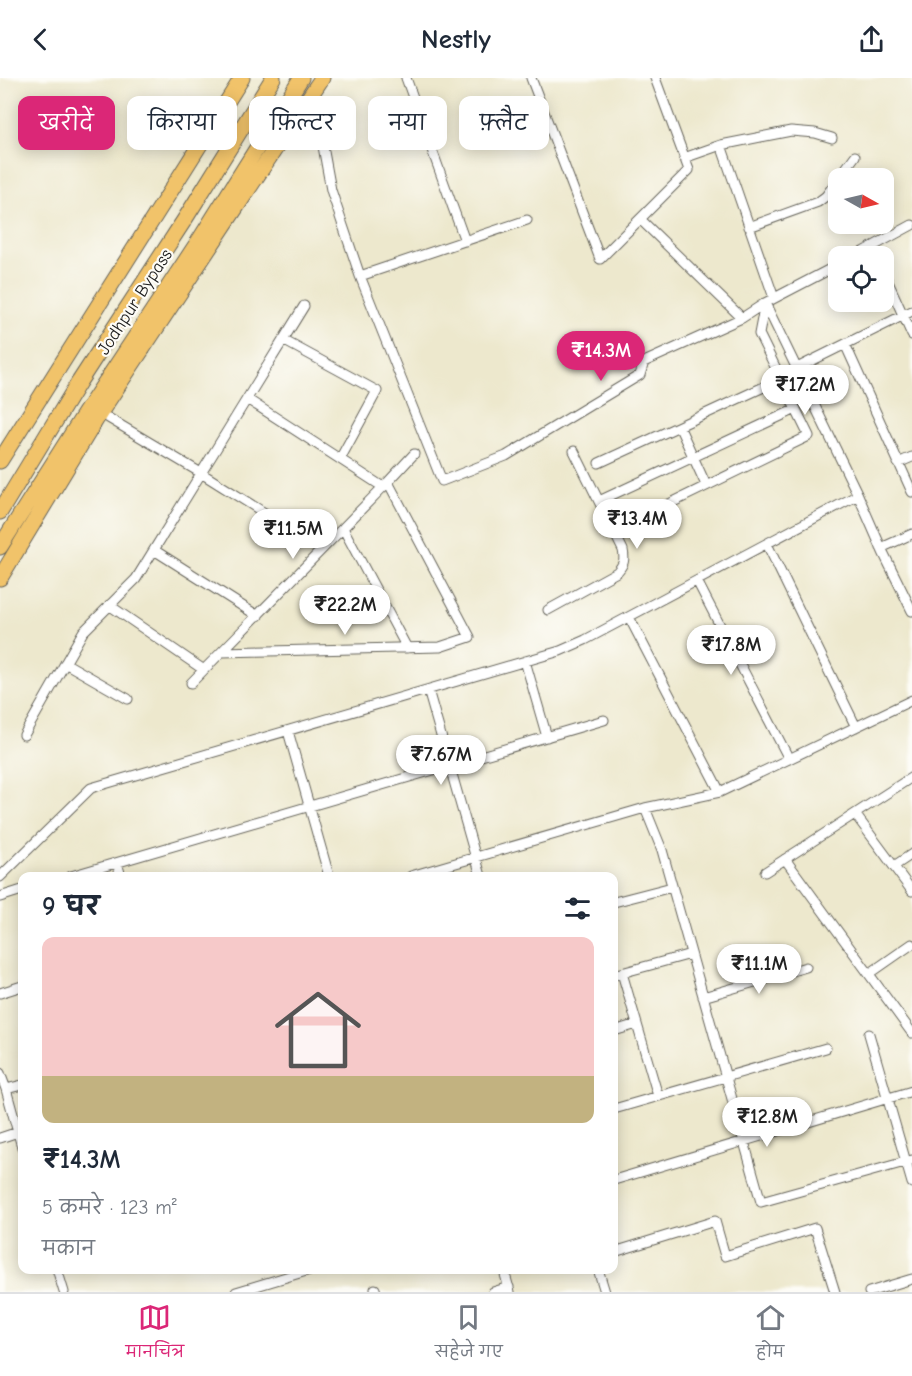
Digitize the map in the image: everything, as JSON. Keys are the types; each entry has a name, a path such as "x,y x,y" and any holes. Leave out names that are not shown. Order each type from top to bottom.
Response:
{"highway":[{"path":"0,461 242,78"},
{"name":"Jodhpur Bypass","path":"0,512 98,352 273,78"},
{"name":"Jodhpur Bypass","path":"0,547 200,239 301,78"},
{"path":"310,96 322,78"},
{"path":"0,578 100,413 274,150"}],"street":[{"path":"406,78 465,241"},
{"path":"531,78 600,259 689,170 655,78"},
{"path":"684,158 721,145 791,131 815,133 832,138"},
{"path":"721,145 749,227 769,300 797,369 912,611"},
{"path":"324,150 331,190 360,276 442,481 506,456 640,375 644,362 742,318 769,300 828,270"},
{"path":"847,168 855,156"},
{"path":"749,227 818,202 828,193"},
{"path":"640,219 742,318"},
{"path":"360,276 527,220"},
{"path":"882,246 912,225"},
{"path":"894,290 908,313 912,335"},
{"path":"632,522 809,436 759,334 769,300"},
{"path":"24,735 83,632 136,579 304,306"},
{"path":"797,369 908,313"},
{"path":"283,340 377,391 340,459"},
{"path":"845,345 912,492"},
{"path":"599,463 781,379"},
{"path":"222,652 440,647 470,637 385,485 247,399"},
{"path":"599,501 795,409"},
{"path":"100,413 322,549"},
{"path":"679,426 706,486"},
{"path":"548,610 617,572 624,564 625,558 574,451"},
{"path":"191,683 414,454"},
{"path":"898,462 912,457"},
{"path":"0,877 91,788 560,651 629,617 858,495"},
{"path":"343,528 407,648"},
{"path":"881,548 912,534"},
{"path":"767,544 856,727"},
{"path":"154,550 258,616"},
{"path":"697,581 789,759"},
{"path":"110,605 204,670"},
{"path":"629,617 720,792"},
{"path":"525,661 547,737"},
{"path":"65,663 128,699"},
{"path":"428,690 480,872"},
{"path":"425,872 645,808 720,792 912,700"},
{"path":"85,872 604,720"},
{"path":"288,731 328,872"},
{"path":"765,872 912,777"},
{"path":"645,808 662,850 761,1202 909,1162"},
{"path":"855,814 912,891"},
{"path":"894,866 912,854"},
{"path":"785,859 912,1033"},
{"path":"117,863 120,872"},
{"path":"618,901 672,887"},
{"path":"0,897 18,891"},
{"path":"869,974 912,944"},
{"path":"658,1096 637,1024 618,974 691,954"},
{"path":"703,997 806,967"},
{"path":"0,993 18,987"},
{"path":"618,1030 637,1024"},
{"path":"869,1034 909,1162 912,1183"},
{"path":"618,1108 826,1048"},
{"path":"0,1073 18,1132 0,1138"},
{"path":"6,1089 18,1085"},
{"path":"618,1179 912,1091"},
{"path":"618,1251 715,1221 725,1256 815,1228 835,1292"},
{"path":"59,1274 64,1292"},
{"path":"273,1274 275,1280"},
{"path":"236,1292 256,1289 296,1274"},
{"path":"493,1292 510,1290 505,1274"},
{"path":"599,1274 604,1292"},
{"path":"869,1292 912,1279"}]}
